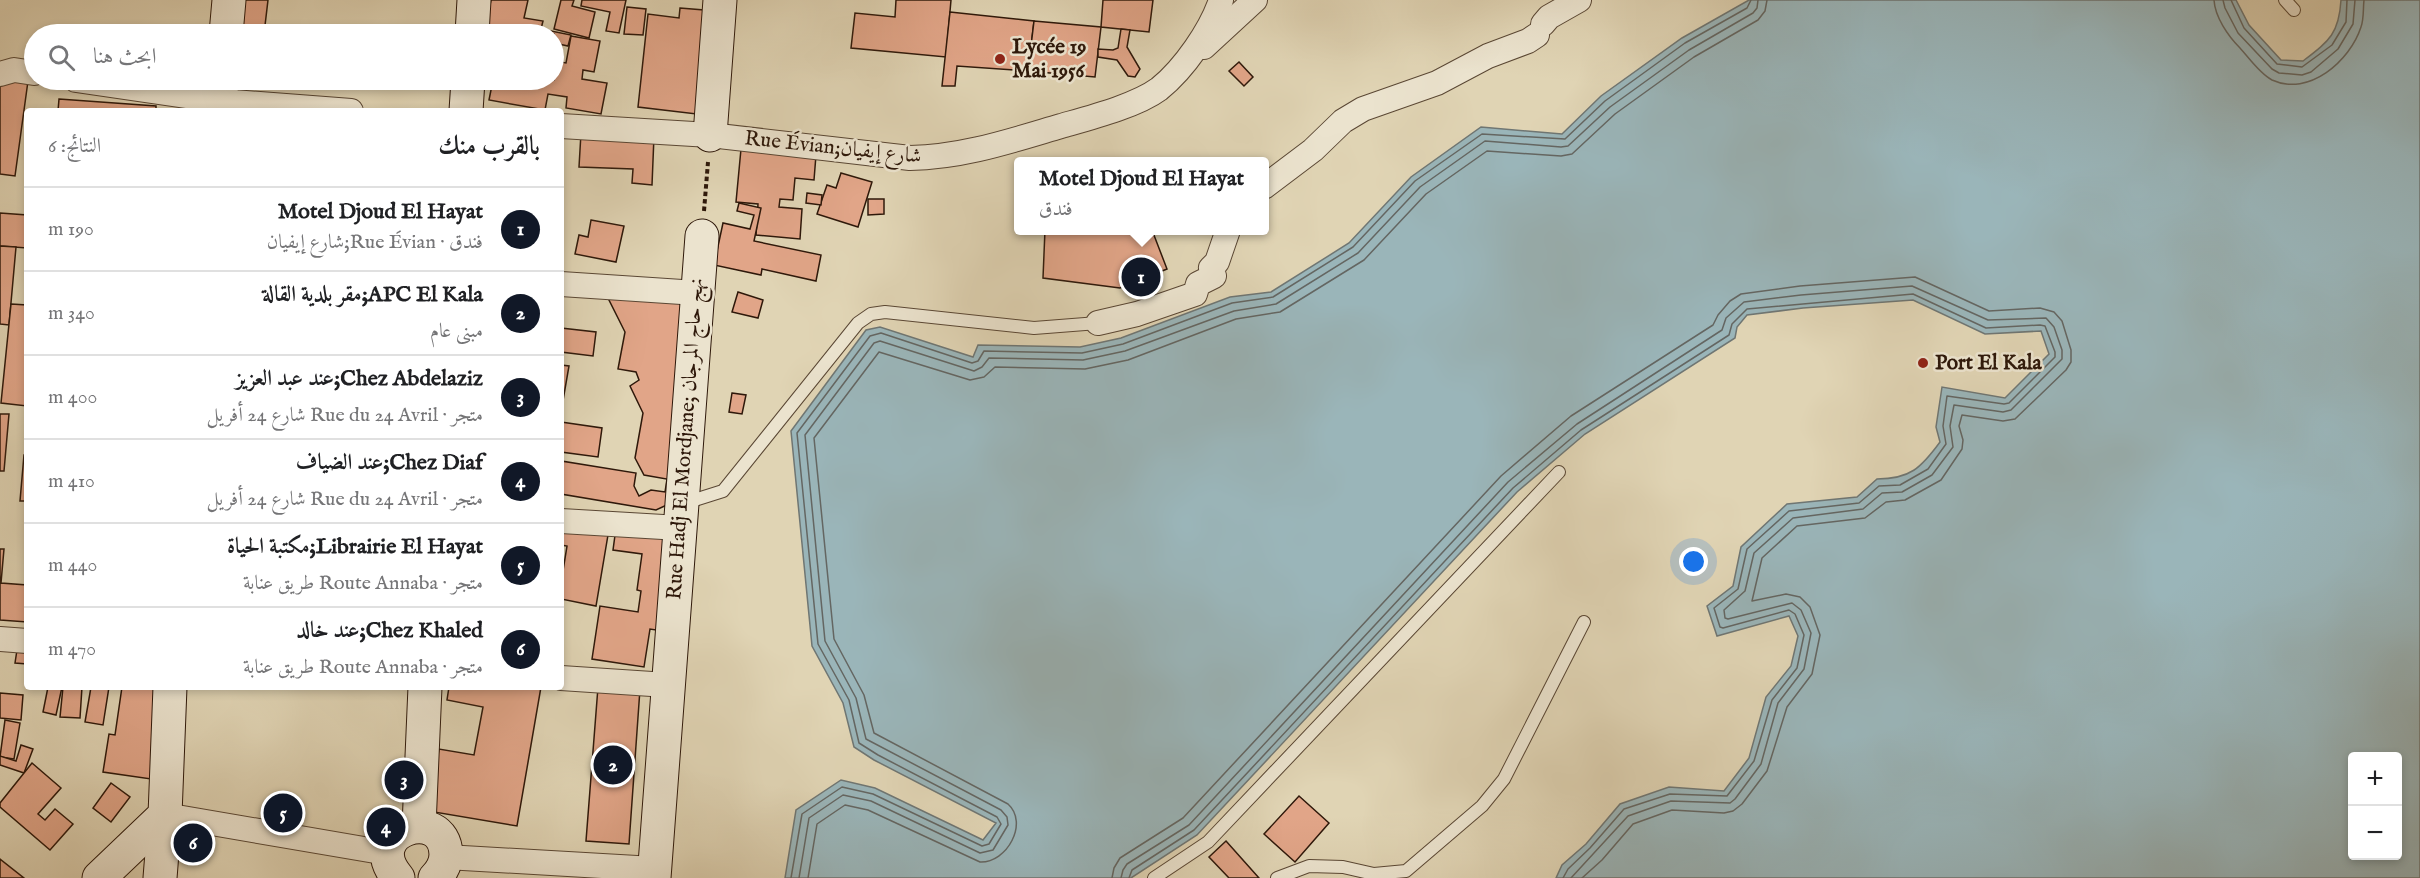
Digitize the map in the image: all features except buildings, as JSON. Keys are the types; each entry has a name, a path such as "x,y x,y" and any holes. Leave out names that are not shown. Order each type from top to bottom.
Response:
{"street":[{"path":"227,24 229,0"},
{"path":"473,24 474,0"},
{"path":"710,135 720,0"},
{"name":"Rue Évian;شارع إيفيان","path":"1190,59 1221,0"},
{"name":"Rue Évian;شارع إيفيان","path":"564,126 710,135 910,158 940,157 983,149 1091,118 1158,90 1255,0"},
{"path":"1269,183 1313,150 1342,121 1363,109 1437,84 1488,56 1528,41 1549,17 1579,0"},
{"path":"0,74 14,70 24,72"},
{"path":"161,90 323,108"},
{"path":"466,108 467,90"},
{"path":"1098,323 1137,314 1195,294 1198,284 1214,276 1211,268 1217,262 1227,235"},
{"name":"Rue Hadj El Mordjane; نهج حاج المرجان","path":"654,873 702,236"},
{"path":"564,284 697,293"},
{"path":"564,520 681,516"},
{"path":"0,639 24,641"},
{"path":"564,678 667,686"},
{"path":"160,878 170,690"},
{"path":"419,826 425,690"},
{"path":"165,815 393,866 394,836 401,830 419,826 428,828 442,840 440,868 654,873"},
{"path":"99,878 165,815"}],"lane":[{"path":"2285,0 2294,10"},
{"path":"681,516 723,491 858,323 871,314 885,312 1034,328 1098,323"},
{"path":"1154,878 1208,842 1559,472"},
{"path":"1277,878 1309,866 1343,867 1374,874 1406,871 1482,806 1504,779 1584,622"}],"path":[{"path":"702,236 710,135"}],"water":[{"path":"1749,0 2236,0 2249,25 2281,60 2303,61 2331,36 2338,21 2341,0 2420,0 2420,878 1556,878 1562,865 1586,844 1620,804 1669,787 1724,791 1749,758 1766,697 1791,666 1798,636 1789,616 1717,636 1707,606 1733,586 1741,547 1787,504 1857,497 1877,479 1898,477 1914,470 1927,459 1940,442 1936,427 1942,387 2005,398 2049,354 2041,331 1985,334 1913,300 1803,308 1747,315 1737,327 1735,338 1585,434 1517,492 1197,835 1131,878 785,878 796,810 841,780 875,788 983,840 996,823 874,760 854,747 843,703 812,646 791,431 866,330 880,327 973,357 978,345 1080,347 1121,338 1230,297 1271,292 1349,243 1411,177 1481,127 1562,134 1601,96 1682,38"}],"place":[{"name":"Lycée 19 Mai 1956","path":"1000,59"},
{"name":"Motel Djoud El Hayat","path":"1141,277"},
{"name":"Port El Kala","path":"1923,363"},
{"name":"APC El Kala;مقر بلدية القالة","path":"613,765"},
{"name":"Chez Abdelaziz;عند عبد العزيز","path":"404,780"},
{"name":"Librairie El Hayat;مكتبة الحياة","path":"283,813"},
{"name":"Chez Diaf;عند الضياف","path":"386,827"},
{"name":"Chez Khaled;عند خالد","path":"193,843"}]}
